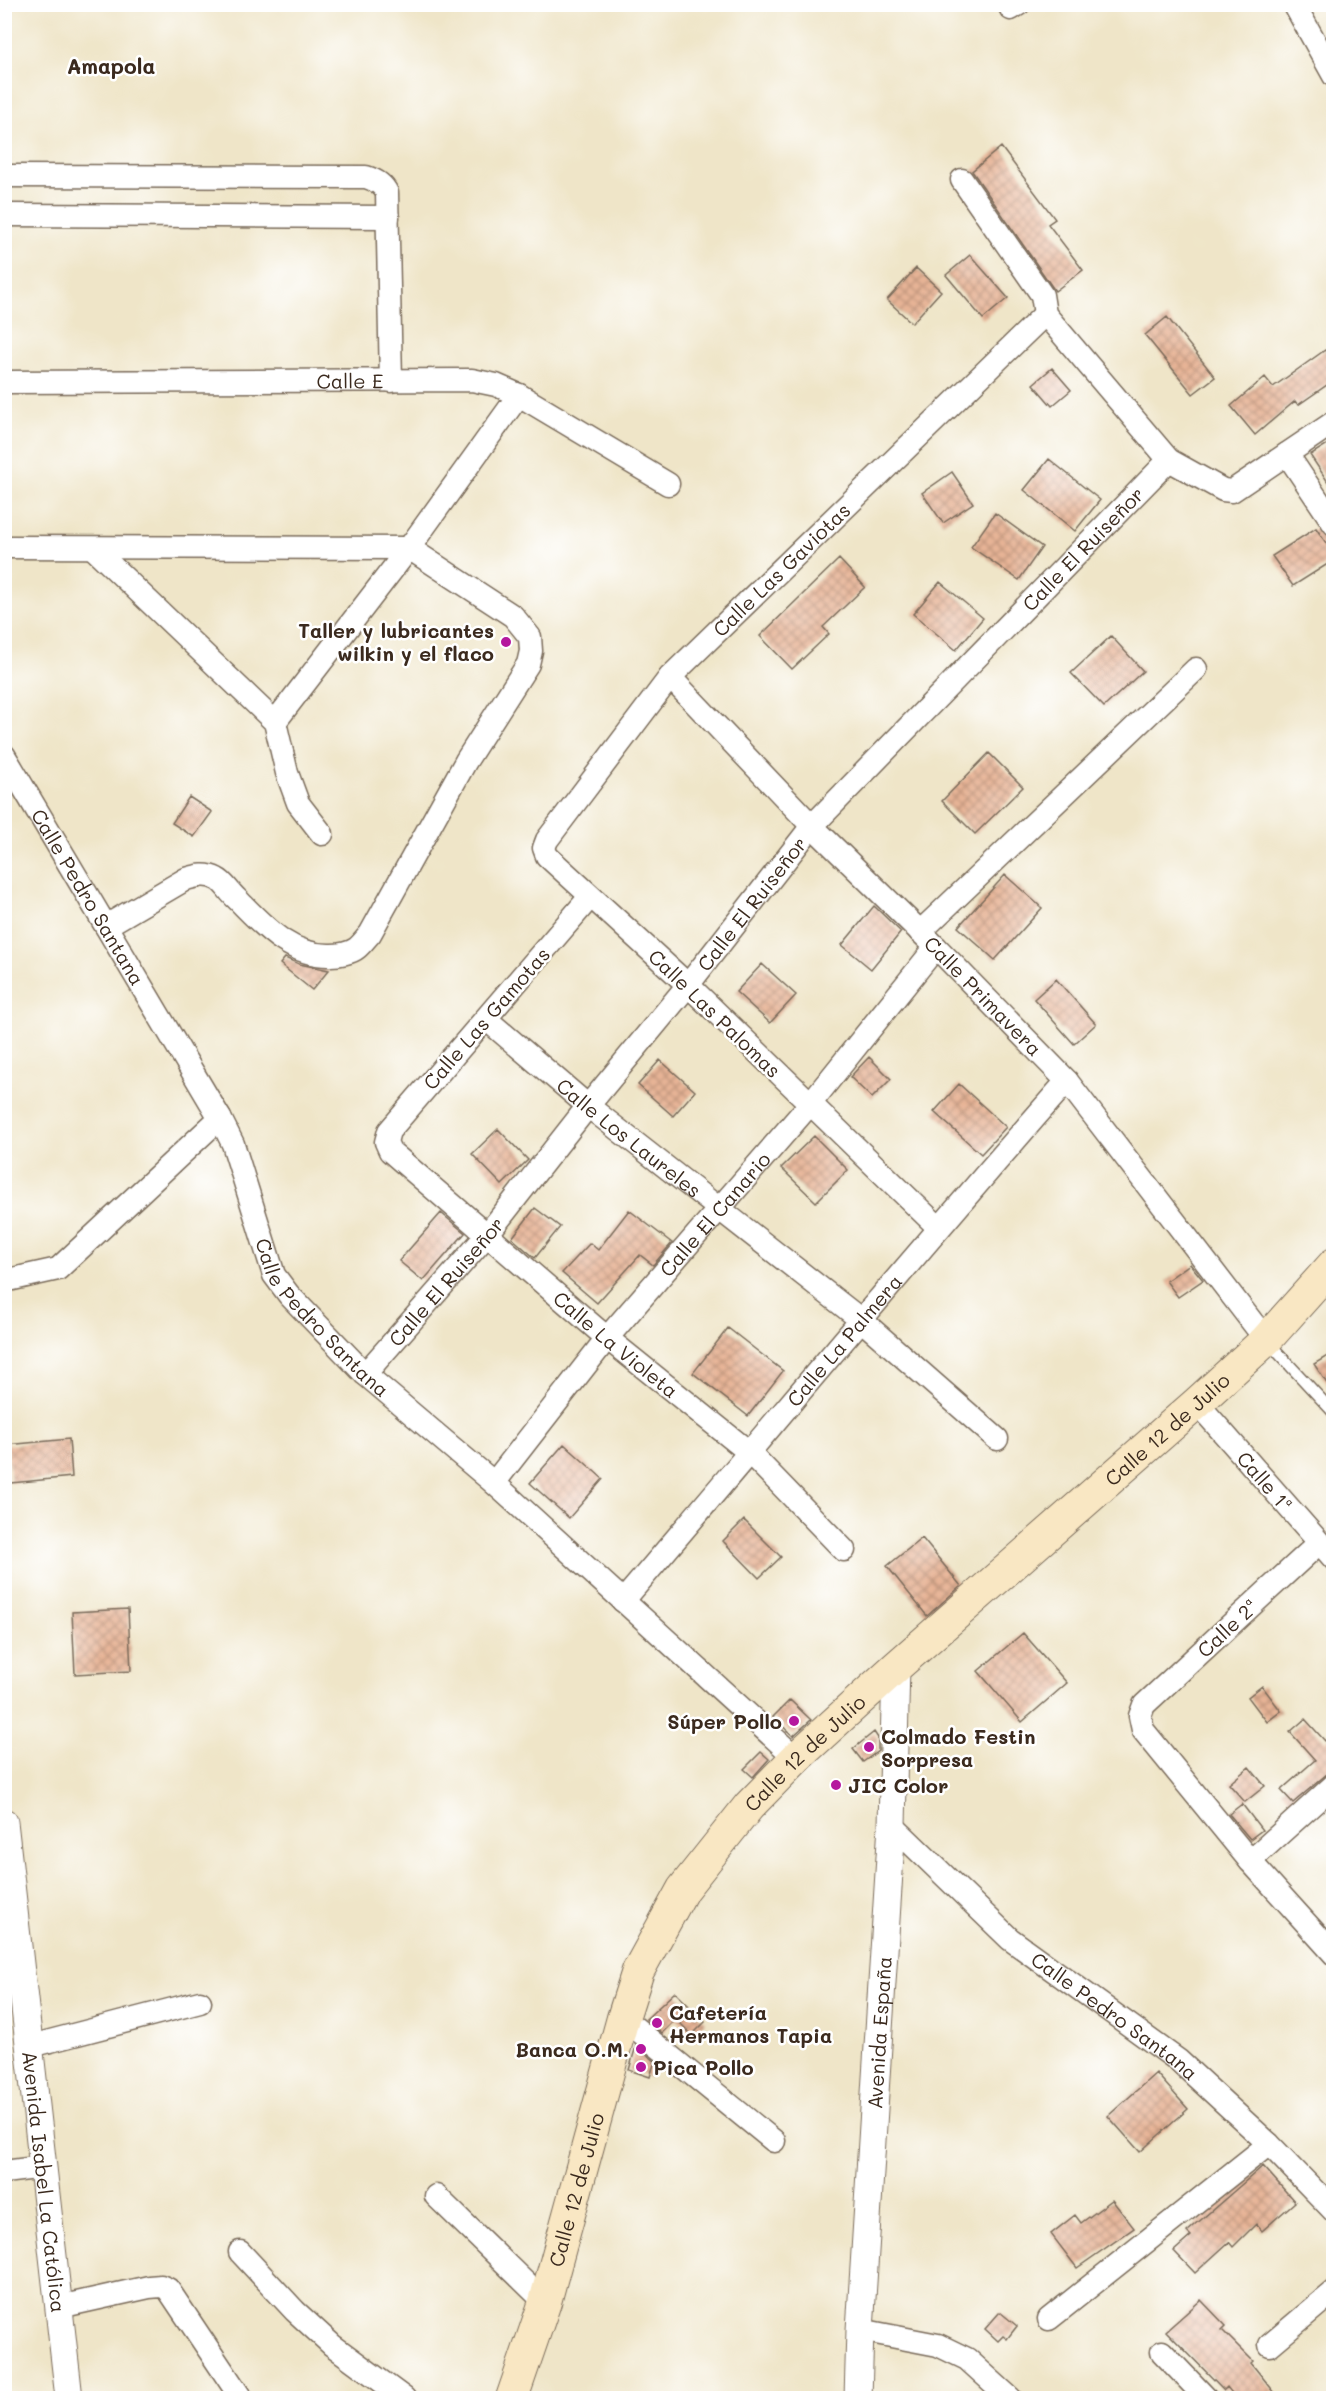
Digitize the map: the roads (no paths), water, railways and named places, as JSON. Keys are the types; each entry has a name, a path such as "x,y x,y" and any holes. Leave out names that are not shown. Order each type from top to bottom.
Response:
{"main road":[{"name":"Calle 12 de Julio","path":"512,2398 545,2302 622,2018 639,1971 683,1888 749,1806 796,1758 1266,1340 1334,1264"}],"street":[{"path":"1294,4 1334,76"},
{"path":"4,176 366,177 380,183 387,193 392,381"},
{"path":"962,180 1042,295 1045,314 1169,460 1223,490 1232,491 1334,422"},
{"path":"4,215 388,217"},
{"name":"Calle Las Gaviotas","path":"544,848 547,840 670,677 1045,314"},
{"name":"Calle E","path":"4,382 472,380 496,385 519,394 668,484"},
{"path":"275,722 409,548 519,394"},
{"path":"1287,454 1334,524"},
{"name":"Calle El Ruiseñor","path":"365,1374 486,1236 588,1106 688,985 812,825 1169,460"},
{"path":"4,547 409,548 513,616 530,637 531,651 528,664 466,761 370,934 356,949 337,955 316,956 294,949 275,937 227,890 220,880 210,876 199,875 186,879 106,926"},
{"path":"93,548 275,722 286,773 298,803 322,834"},
{"name":"Calle El Canario","path":"494,1483 607,1338 810,1104 928,939 1196,669"},
{"name":"Calle Primavera","path":"670,677 812,825 1067,1081 1266,1340"},
{"name":"Calle Pedro Santana","path":"4,755 220,1118 233,1144 274,1275 289,1295 365,1374 494,1483 796,1758"},
{"name":"Calle Las Palomas","path":"544,848 547,855 590,897 688,985 938,1227"},
{"name":"Calle Las Gamotas","path":"386,1142 389,1131 590,897"},
{"name":"Calle Los Laureles","path":"486,1019 588,1106 860,1319 997,1439"},
{"name":"Calle La Palmera","path":"622,1601 750,1453 938,1227 1067,1081"},
{"path":"4,1281 58,1269 220,1118"},
{"name":"Calle La Violeta","path":"386,1142 390,1151 486,1236 607,1338 750,1453 844,1550"},
{"name":"Calle 1ª","path":"1197,1403 1326,1551"},
{"name":"Calle 2ª","path":"1250,1861 1143,1730 1140,1716 1144,1705 1326,1551"},
{"name":"Avenida España","path":"858,2398 860,2330 892,1825 896,1667"},
{"path":"1334,1785 1250,1861 1334,1954"},
{"name":"Avenida Isabel La Católica","path":"4,1822 69,2398"},
{"name":"Calle Pedro Santana","path":"892,1825 1010,1939 1179,2061 1269,2144 1334,2211"},
{"path":"31,2046 200,2002"},
{"path":"622,2018 774,2141"},
{"path":"1049,2319 1269,2144"},
{"path":"4,2172 44,2167"},
{"path":"436,2196 545,2302"},
{"path":"240,2252 295,2311 332,2345 404,2398"},
{"path":"59,2307 149,2287 161,2286 168,2289 241,2398"},
{"path":"1270,2345 1334,2291"},
{"path":"860,2330 939,2345 967,2359 1010,2398"},
{"path":"1162,2352 1206,2398"}],"lane":[{"path":"1266,1340 1334,1413"}],"place":[{"name":"Taller y lubricantes wilkin y el flaco","path":"506,642"},
{"name":"Súper Pollo","path":"794,1721"},
{"name":"Colmado Festin Sorpresa","path":"869,1747"},
{"name":"JIC Color","path":"836,1785"},
{"name":"Cafetería Hermanos Tapia","path":"657,2023"},
{"name":"Banca O.M.","path":"641,2049"},
{"name":"Pica Pollo","path":"641,2067"}],"district":[{"name":"Amapola","path":"111,65"}]}
